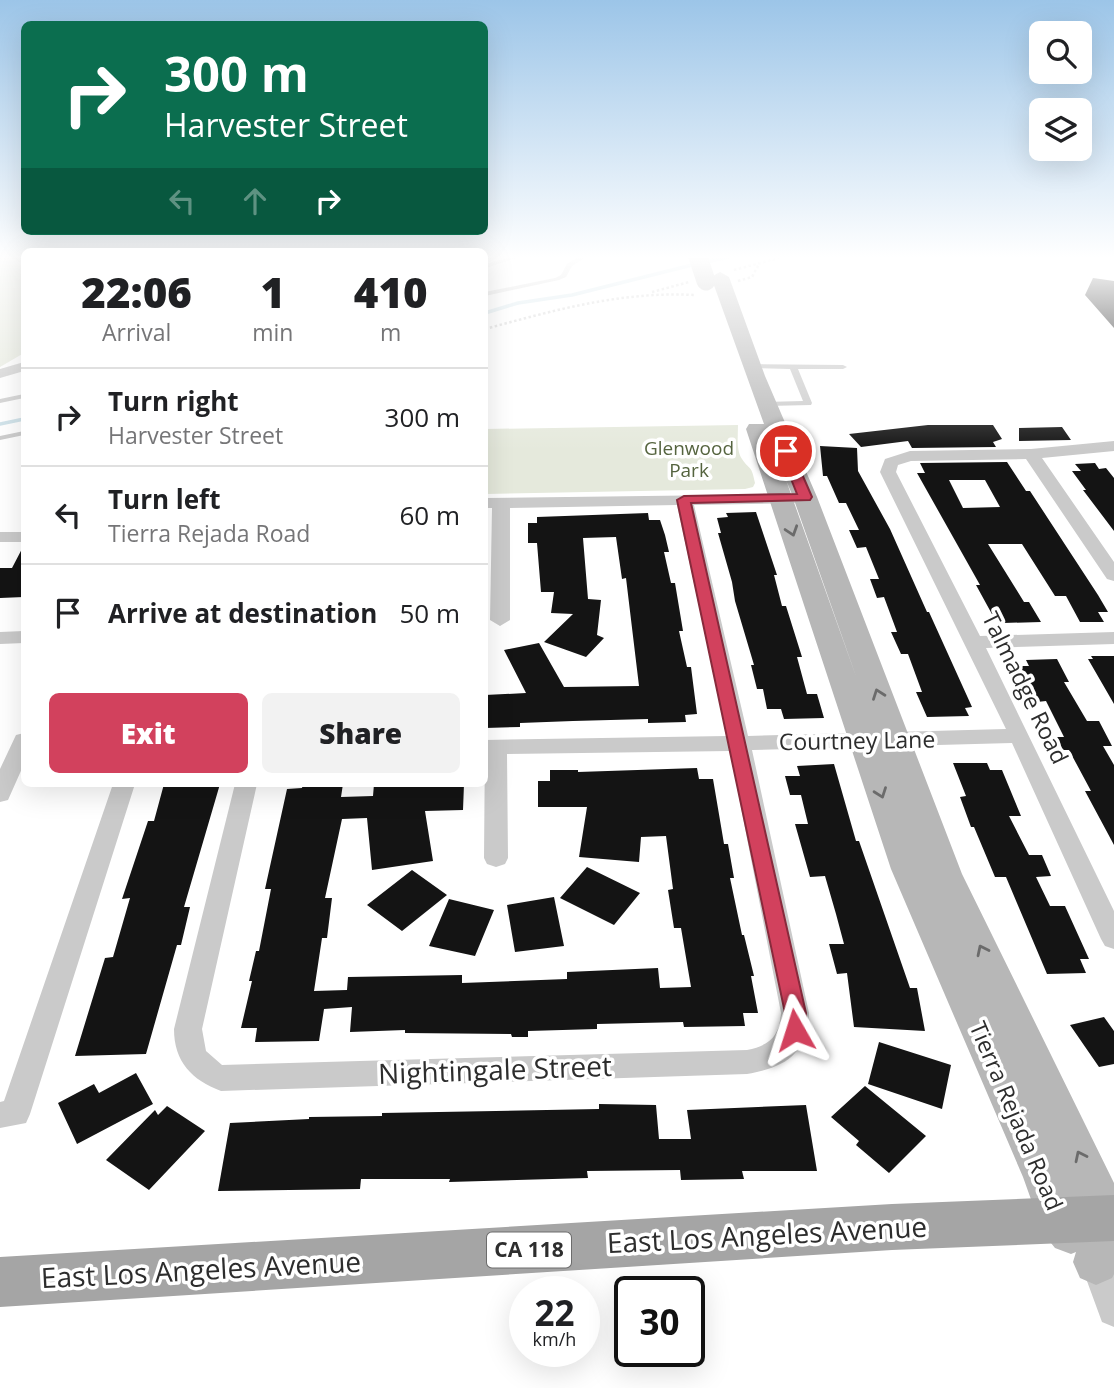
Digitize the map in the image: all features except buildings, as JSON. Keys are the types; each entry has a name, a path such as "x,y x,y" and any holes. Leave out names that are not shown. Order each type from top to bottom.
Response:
{"main road":[{"name":"Tierra Rejada Road","path":"729,322 793,498 895,741 944,874 1106,1232"},
{"name":"Tierra Rejada Road","path":"733,322 767,404 862,741 908,869 1045,1177 1059,1218"},
{"name":"East Los Angeles Avenue","path":"0,1282 1059,1218 1106,1232"}],"street":[{"path":"0,374 21,367"},
{"path":"1114,446 1031,454 1114,575"},
{"name":"Talmadge Road","path":"1031,454 910,456 891,462 888,472 1020,736 1114,939"},
{"path":"500,620 493,503 793,498"},
{"path":"684,500 739,743"},
{"path":"0,537 21,537"},
{"path":"0,638 21,637"},
{"path":"973,642 1114,638"},
{"name":"Courtney Lane","path":"490,747 895,741 1020,736"},
{"name":"Nightingale Street","path":"245,787 188,1029 192,1054 200,1066 221,1078 747,1062 767,1059 788,1044 795,1030 795,1013 739,743"},
{"path":"0,794 21,747"},
{"path":"490,747 496,858"},
{"path":"0,1115 15,1114 123,787"},
{"path":"1106,1232 1114,1310"}],"lane":[{"path":"752,366 822,369 843,367"},
{"path":"767,404 808,403 793,366"},
{"path":"0,401 21,397"},
{"path":"0,438 21,434"}],"path":[{"path":"488,328 512,322"}],"green space":[{"path":"0,322 21,322 21,355 0,367"},
{"name":"Glenwood Park","path":"738,425 739,451 753,473 755,483 753,487 745,489 488,494 488,429"}],"waterway":[{"path":"0,424 21,420"}],"route":[{"path":"786,451 805,497 684,500 736,727 795,1013 795,1030"}]}
